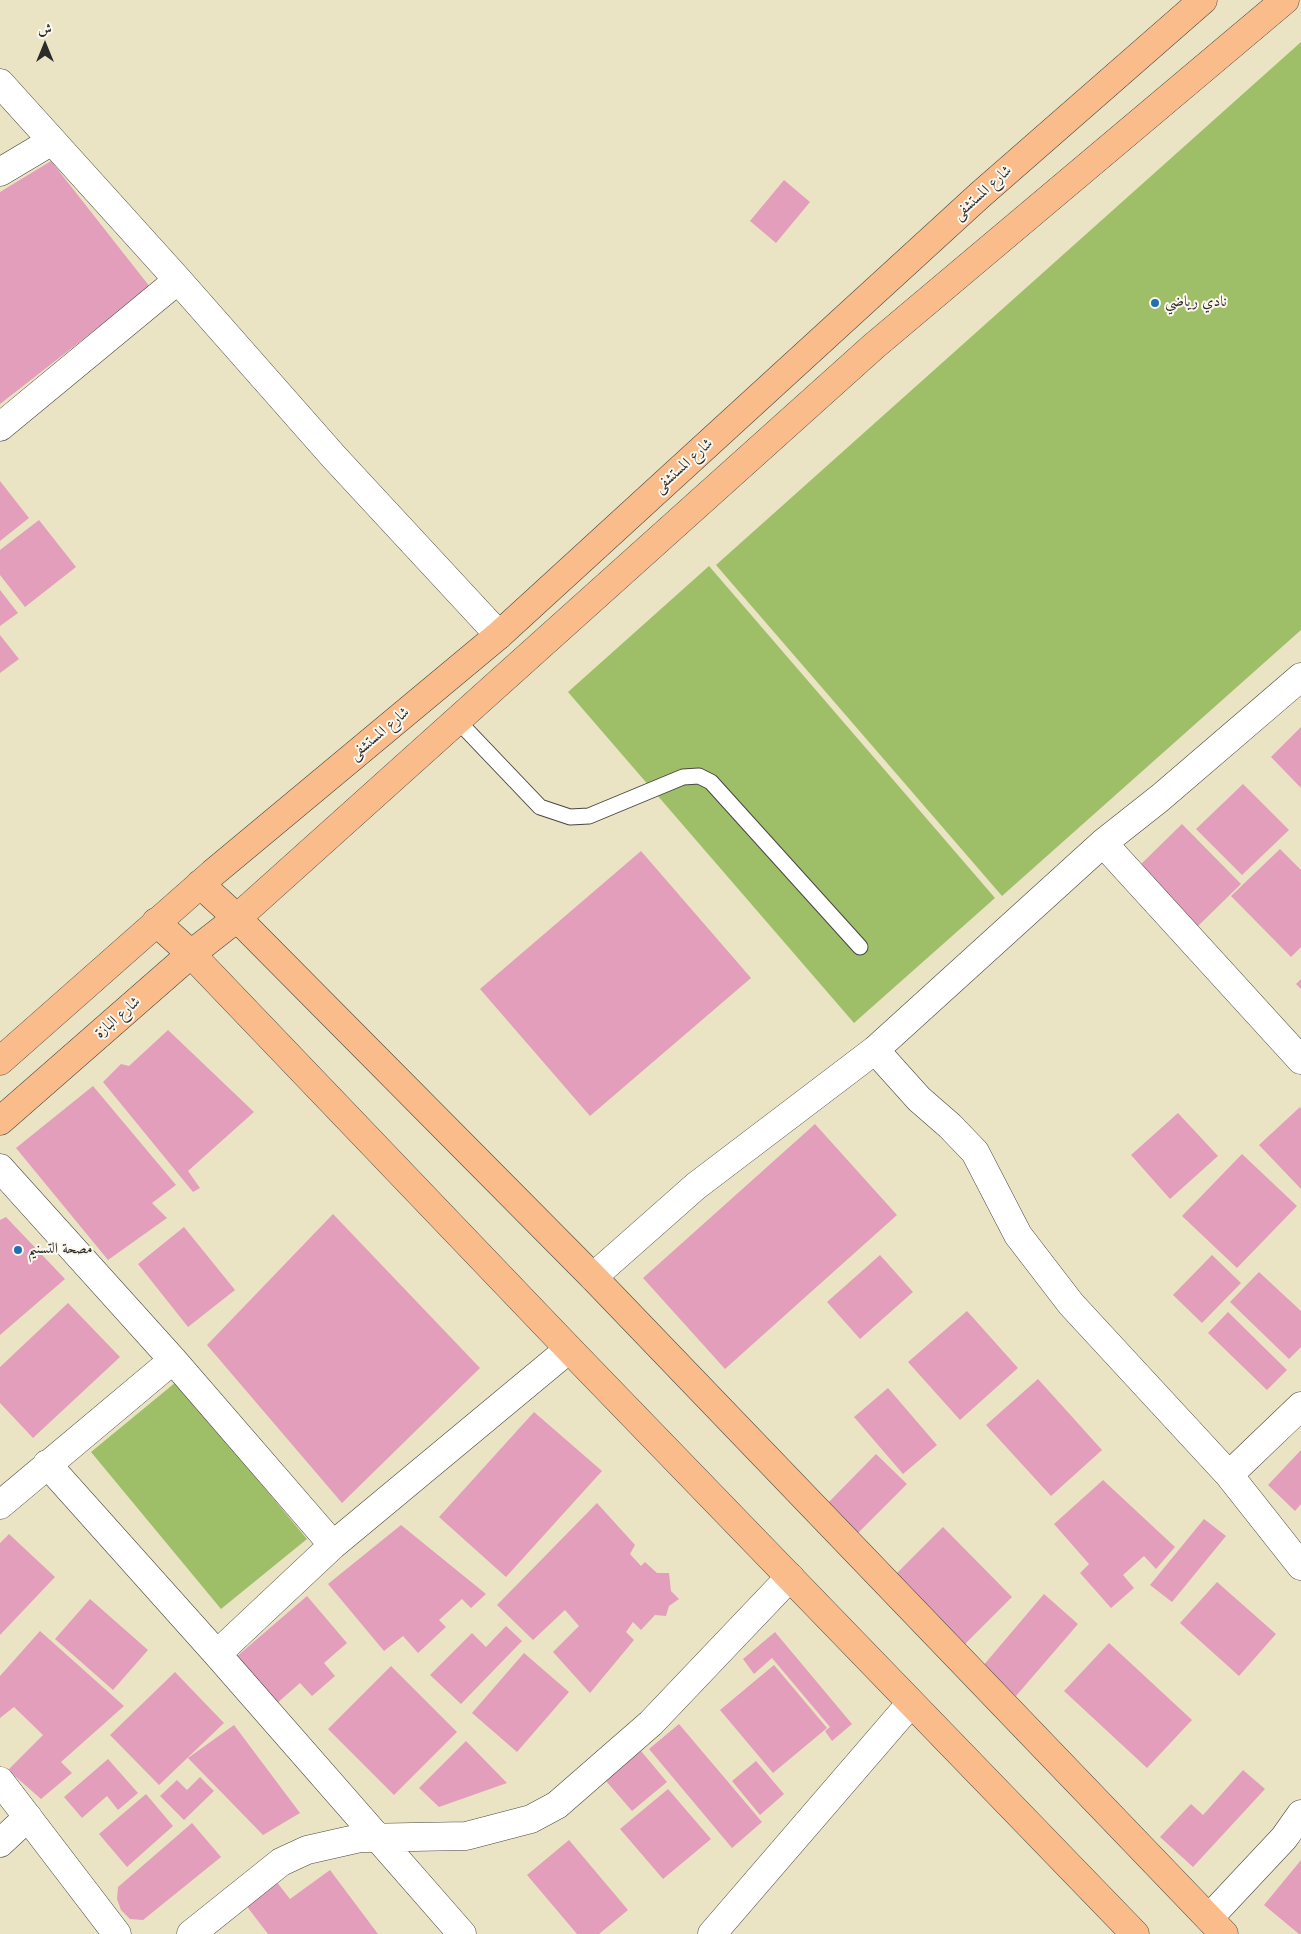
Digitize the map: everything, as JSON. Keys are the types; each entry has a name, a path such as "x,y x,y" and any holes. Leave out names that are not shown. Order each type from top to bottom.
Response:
{"main road":[{"name":"شارع المستشفى","path":"156,922 499,635 980,195 1203,0"},
{"path":"237,918 874,346 1285,0"},
{"path":"200,884 237,918 593,1277 1217,1926"},
{"name":"شارع البازة","path":"0,1121 191,954 237,918"},
{"path":"0,1061 156,922 191,954 569,1349 1135,1934"}],"street":[{"path":"0,83 178,280 334,457 499,635"},
{"path":"0,172 52,140"},
{"path":"0,427 178,280"},
{"path":"593,1277 696,1186 875,1050 1103,843 1160,798 1301,677"},
{"path":"1103,843 1301,1060"},
{"path":"875,1050 919,1099 976,1152 1018,1235 1071,1304 1229,1475 1301,1566"},
{"path":"0,1168 173,1360 333,1545"},
{"path":"217,1654 333,1545 569,1349"},
{"path":"0,1505 173,1360"},
{"path":"1229,1475 1301,1406"},
{"path":"47,1464 217,1654 462,1934"},
{"path":"191,1934 281,1862 306,1850 360,1838 466,1836 531,1819 557,1805 651,1723 790,1578"},
{"path":"712,1934 911,1703"},
{"path":"0,1781 117,1934"},
{"path":"1217,1926 1301,1814"},
{"path":"0,1844 28,1817"}],"lane":[{"path":"457,720 540,807 570,817 589,816 683,777 699,776 711,782 860,947"}],"green space":[{"name":"نادي رياضي","path":"1301,42 1301,630 1002,896 716,565"},
{"path":"709,566 995,898 854,1023 568,692"},
{"path":"176,1382 307,1539 221,1609 91,1452"}],"building":[{"path":"51,161 150,287 0,404 0,192"},
{"path":"784,180 810,202 776,243 750,221"},
{"path":"0,481 29,518 0,541"},
{"path":"39,520 76,567 25,607 0,575 0,550"},
{"path":"0,590 18,613 0,626"},
{"path":"0,635 19,659 0,673"},
{"path":"1301,727 1301,788 1271,757"},
{"path":"1243,784 1289,830 1242,875 1196,829"},
{"path":"1182,824 1241,884 1196,928 1137,868"},
{"path":"1280,849 1301,870 1301,947 1291,957 1231,896"},
{"path":"641,851 751,978 590,1116 480,989"},
{"path":"1301,979 1301,989 1296,984"},
{"path":"168,1030 254,1112 188,1171 200,1188 193,1192 103,1082 121,1064 129,1066"},
{"path":"93,1086 176,1185 152,1203 167,1218 108,1260 16,1148"},
{"path":"1300,1107 1301,1109 1301,1189 1259,1145"},
{"path":"1178,1113 1218,1156 1170,1199 1131,1155"},
{"path":"815,1124 897,1215 725,1369 643,1278"},
{"path":"1242,1154 1297,1206 1237,1268 1182,1216"},
{"path":"333,1214 480,1368 342,1503 207,1345"},
{"name":"مصحة التسنيم","path":"6,1217 65,1279 0,1335 0,1220"},
{"path":"184,1227 235,1290 188,1327 138,1264"},
{"path":"880,1255 913,1292 860,1339 827,1302"},
{"path":"1212,1255 1241,1283 1202,1323 1173,1295"},
{"path":"1259,1272 1301,1311 1301,1347 1289,1359 1230,1302"},
{"path":"68,1303 120,1357 33,1438 0,1403 0,1367"},
{"path":"967,1311 1018,1368 960,1420 908,1362"},
{"path":"1228,1312 1287,1370 1267,1390 1208,1333"},
{"path":"1038,1379 1102,1450 1051,1496 986,1425"},
{"path":"888,1388 937,1445 903,1474 854,1417"},
{"path":"534,1412 602,1471 506,1577 439,1517"},
{"path":"1301,1450 1301,1504 1295,1511 1268,1485"},
{"path":"876,1454 907,1484 853,1538 823,1508"},
{"path":"1103,1480 1175,1547 1156,1569 1144,1556 1123,1575 1134,1588 1111,1608 1080,1573 1089,1564 1054,1524"},
{"path":"597,1503 635,1545 630,1554 641,1566 645,1562 657,1573 669,1573 671,1591 679,1599 669,1606 666,1616 655,1615 641,1630 633,1622 626,1632 634,1640 590,1693 553,1652 579,1626 565,1610 533,1640 497,1605"},
{"path":"1204,1519 1226,1536 1172,1602 1150,1585"},
{"path":"401,1525 486,1594 471,1608 462,1599 439,1620 446,1627 418,1653 403,1636 384,1651 328,1584"},
{"path":"943,1527 1012,1597 962,1647 893,1577"},
{"path":"9,1534 55,1577 0,1635 0,1543"},
{"path":"1217,1582 1276,1634 1239,1676 1180,1623"},
{"path":"1044,1594 1078,1624 1016,1696 982,1667"},
{"path":"307,1596 347,1643 324,1663 335,1676 312,1696 300,1683 275,1705 235,1658"},
{"path":"90,1599 148,1650 113,1690 55,1639"},
{"path":"506,1626 522,1641 461,1704 430,1675 472,1633 486,1647"},
{"path":"40,1631 124,1706 61,1762 72,1773 41,1799 8,1770 43,1735 14,1707 0,1718 0,1676"},
{"path":"775,1632 852,1724 832,1741 825,1731 830,1727 772,1658 754,1674 743,1659"},
{"path":"1109,1643 1192,1720 1147,1768 1064,1691"},
{"path":"524,1653 569,1692 517,1752 472,1713"},
{"path":"774,1665 827,1728 773,1773 720,1710"},
{"path":"391,1666 457,1732 394,1795 328,1729"},
{"path":"175,1672 224,1723 159,1785 110,1735"},
{"path":"679,1724 762,1822 732,1848 649,1749"},
{"path":"234,1725 300,1813 263,1835 188,1758"},
{"path":"466,1741 507,1783 439,1807 419,1788"},
{"path":"641,1751 667,1782 632,1811 606,1781"},
{"path":"108,1759 138,1793 118,1810 107,1796 82,1818 64,1797"},
{"path":"756,1761 784,1794 760,1815 732,1781"},
{"path":"1243,1770 1265,1789 1193,1867 1160,1837 1191,1804 1203,1815"},
{"path":"200,1777 214,1791 184,1820 160,1796 177,1780 187,1790"},
{"path":"668,1789 711,1839 663,1879 620,1829"},
{"path":"146,1794 173,1826 127,1867 99,1834"},
{"path":"192,1823 221,1857 143,1920 130,1919 121,1910 117,1899 118,1887"},
{"path":"569,1840 628,1910 599,1934 577,1934 527,1875"},
{"path":"1301,1860 1301,1934 1299,1934 1264,1905"},
{"path":"330,1870 378,1934 268,1934 245,1904 276,1881 290,1899"}],"place":[{"name":"نادي رياضي","path":"1155,303"},
{"name":"مصحة التسنيم","path":"18,1250"}]}
